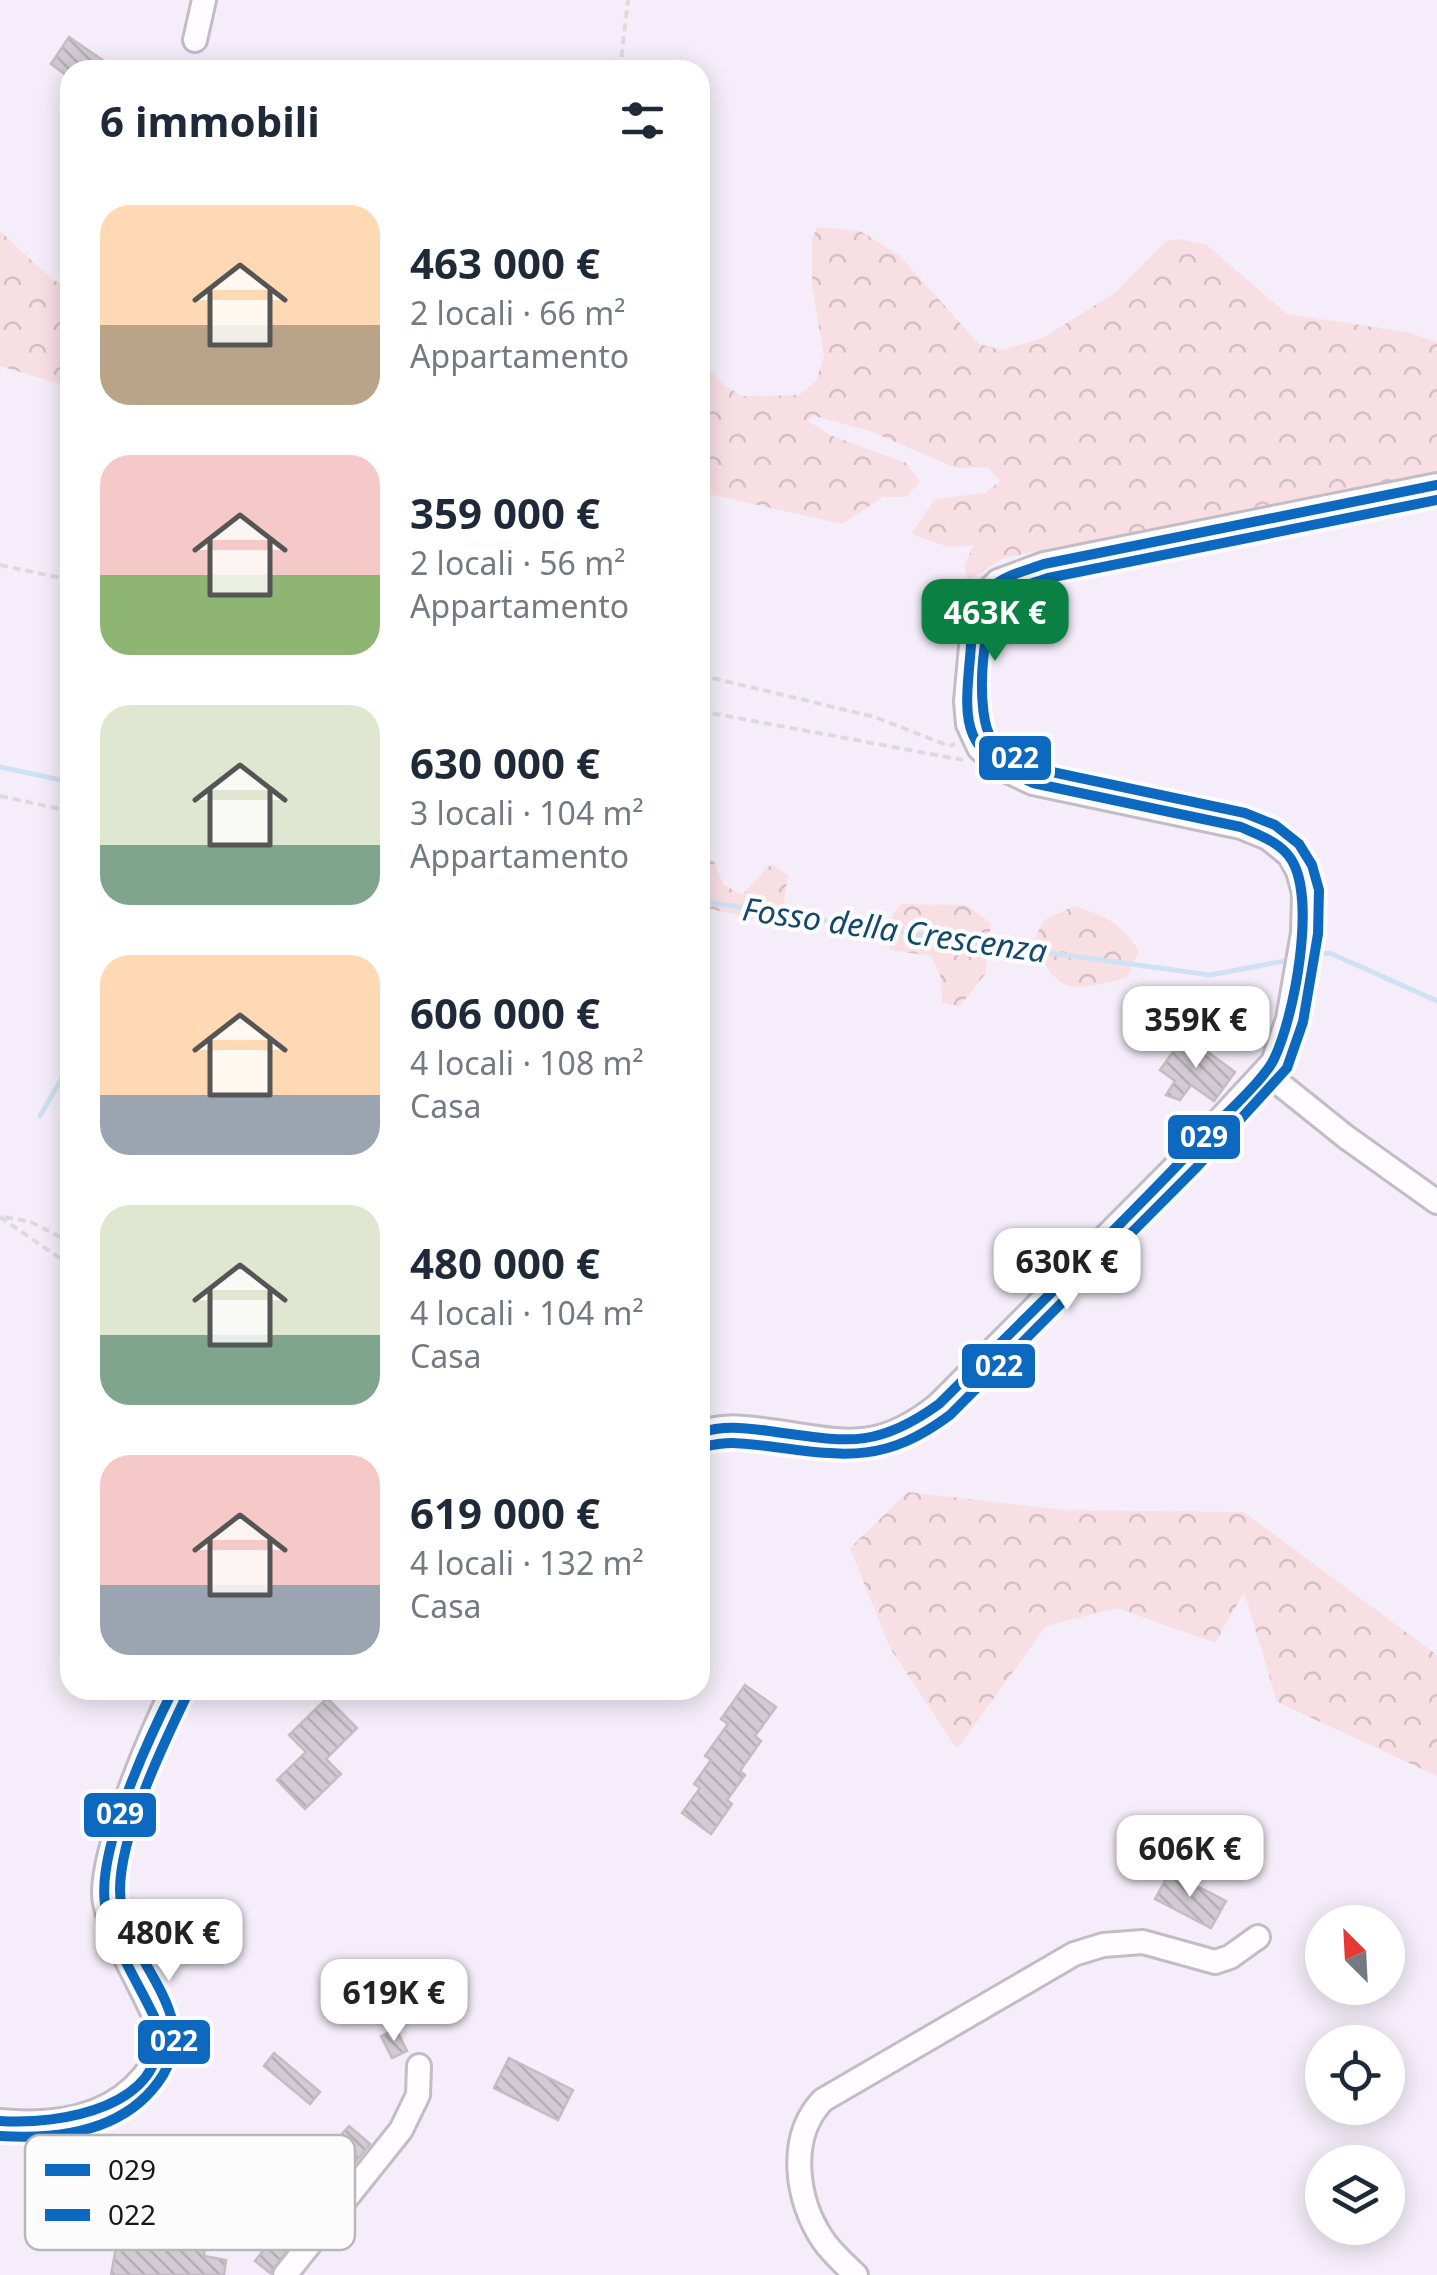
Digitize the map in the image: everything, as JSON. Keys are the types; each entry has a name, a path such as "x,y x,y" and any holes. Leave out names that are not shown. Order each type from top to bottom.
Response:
{"street":[{"path":"195,40 204,0"},
{"path":"710,1429 737,1427 867,1442 908,1426 940,1404 1265,1072 1279,1050 1303,933 1304,893 1298,870 1288,854 1268,838 1204,817 1033,783 992,762 974,740 966,701 972,624 983,596 1001,579 1021,570 1123,546 1437,485"},
{"path":"1265,1072 1346,1137 1437,1202"},
{"path":"0,2121 46,2123 97,2111 132,2089 156,2057 158,2025 120,1945 106,1910 103,1890 143,1752 168,1700"},
{"path":"856,2275 819,2234 801,2176 799,2154 804,2126 823,2100 1074,1954 1102,1945 1143,1942 1215,1962 1230,1958 1258,1937"},
{"path":"355,2188 402,2130 418,2095 419,2066"},
{"path":"285,2275 305,2250"}],"path":[{"path":"621,60 628,0"},
{"path":"0,565 60,578"},
{"path":"710,677 875,717 949,746 974,740"},
{"path":"710,714 947,759 992,762"},
{"path":"0,796 60,809"},
{"path":"0,1216 31,1222 60,1237"},
{"path":"0,1216 60,1259"}],"green space":[{"path":"818,227 860,231 899,255 979,344 1001,350 1043,338 1116,292 1166,241 1181,239 1207,245 1287,314 1407,332 1437,342 1437,472 1004,558 968,580 964,566 974,545 948,547 911,534 935,499 985,493 1000,481 988,467 956,468 870,431 814,416 808,421 830,435 906,463 920,482 906,497 883,497 842,524 710,494 710,370 725,386 742,396 799,395 816,381 824,356 812,287 812,238"},
{"path":"0,231 60,282 60,384 0,366"},
{"path":"710,860 714,861 723,884 742,895 771,864 788,875 784,903 765,921 710,909"},
{"path":"901,904 966,905 991,923 986,973 959,1007 942,1002 940,975 931,956 890,950 885,925"},
{"path":"1074,906 1111,921 1132,941 1139,951 1127,978 1080,987 1069,986 1051,973 1033,942 1044,920"},
{"path":"908,1492 1064,1510 1244,1512 1437,1655 1437,1776 1277,1702 1244,1592 1215,1643 1117,1608 1046,1626 957,1749 890,1648 850,1548"}],"building":[{"path":"69,37 102,60 60,60 60,71 51,64"},
{"path":"1238,996 1238,1024 1207,1024 1207,997"},
{"path":"1185,1035 1235,1072 1214,1101 1191,1085 1180,1100 1166,1095 1175,1081 1160,1070"},
{"path":"745,1685 776,1707 755,1736 761,1741 740,1771 745,1775 727,1800 732,1804 711,1834 682,1813 700,1788 694,1784 711,1760 705,1756 728,1724 721,1719"},
{"path":"325,1700 357,1728 326,1759 341,1774 305,1809 277,1780 306,1752 289,1735"},
{"path":"1170,1872 1226,1901 1211,1928 1155,1899"},
{"path":"396,2029 407,2051 392,2058 381,2036"},
{"path":"274,2053 320,2092 310,2104 264,2066"},
{"path":"509,2058 573,2090 558,2120 494,2088"},
{"path":"349,2126 370,2144 355,2163 355,2135 341,2135"},
{"path":"116,2250 205,2250 204,2256 226,2260 224,2275 111,2275"},
{"path":"264,2250 288,2250 270,2273 255,2261"}],"waterway":[{"name":"Fosso della Crescenza","path":"0,767 60,780"},
{"name":"Fosso della Crescenza","path":"710,903 1210,975 1290,960"},
{"name":"Fosso della Crescenza","path":"1306,957 1330,953 1437,1001"},
{"path":"40,1116 60,1081"}],"transit line":[{"name":"029","path":"710,1431 734,1428 858,1439 896,1429 939,1404 1253,1087 1274,1059 1282,1040 1295,988 1302,929 1299,877 1291,859 1275,844 1241,827 1033,783 993,760 973,735 967,703 973,626 988,590 1002,580 1044,564 1437,485"},
{"name":"022","path":"710,1446 739,1443 824,1453 866,1452 906,1441 950,1415 1197,1167 1287,1068 1303,1022 1318,934 1319,890 1312,865 1299,844 1275,825 1245,813 1038,769 1001,749 987,728 982,691 984,648 999,602 1015,590 1048,578 1437,500"},
{"name":"029","path":"0,2121 51,2119 106,2106 129,2093 147,2076 157,2053 158,2025 114,1935 105,1904 105,1881 116,1825 168,1700"},
{"name":"022","path":"54,2135 91,2128 131,2109 148,2094 169,2063 174,2044 173,2024 127,1926 120,1890 135,1818 185,1700"},
{"name":"022","path":"0,2136 25,2137"}]}
